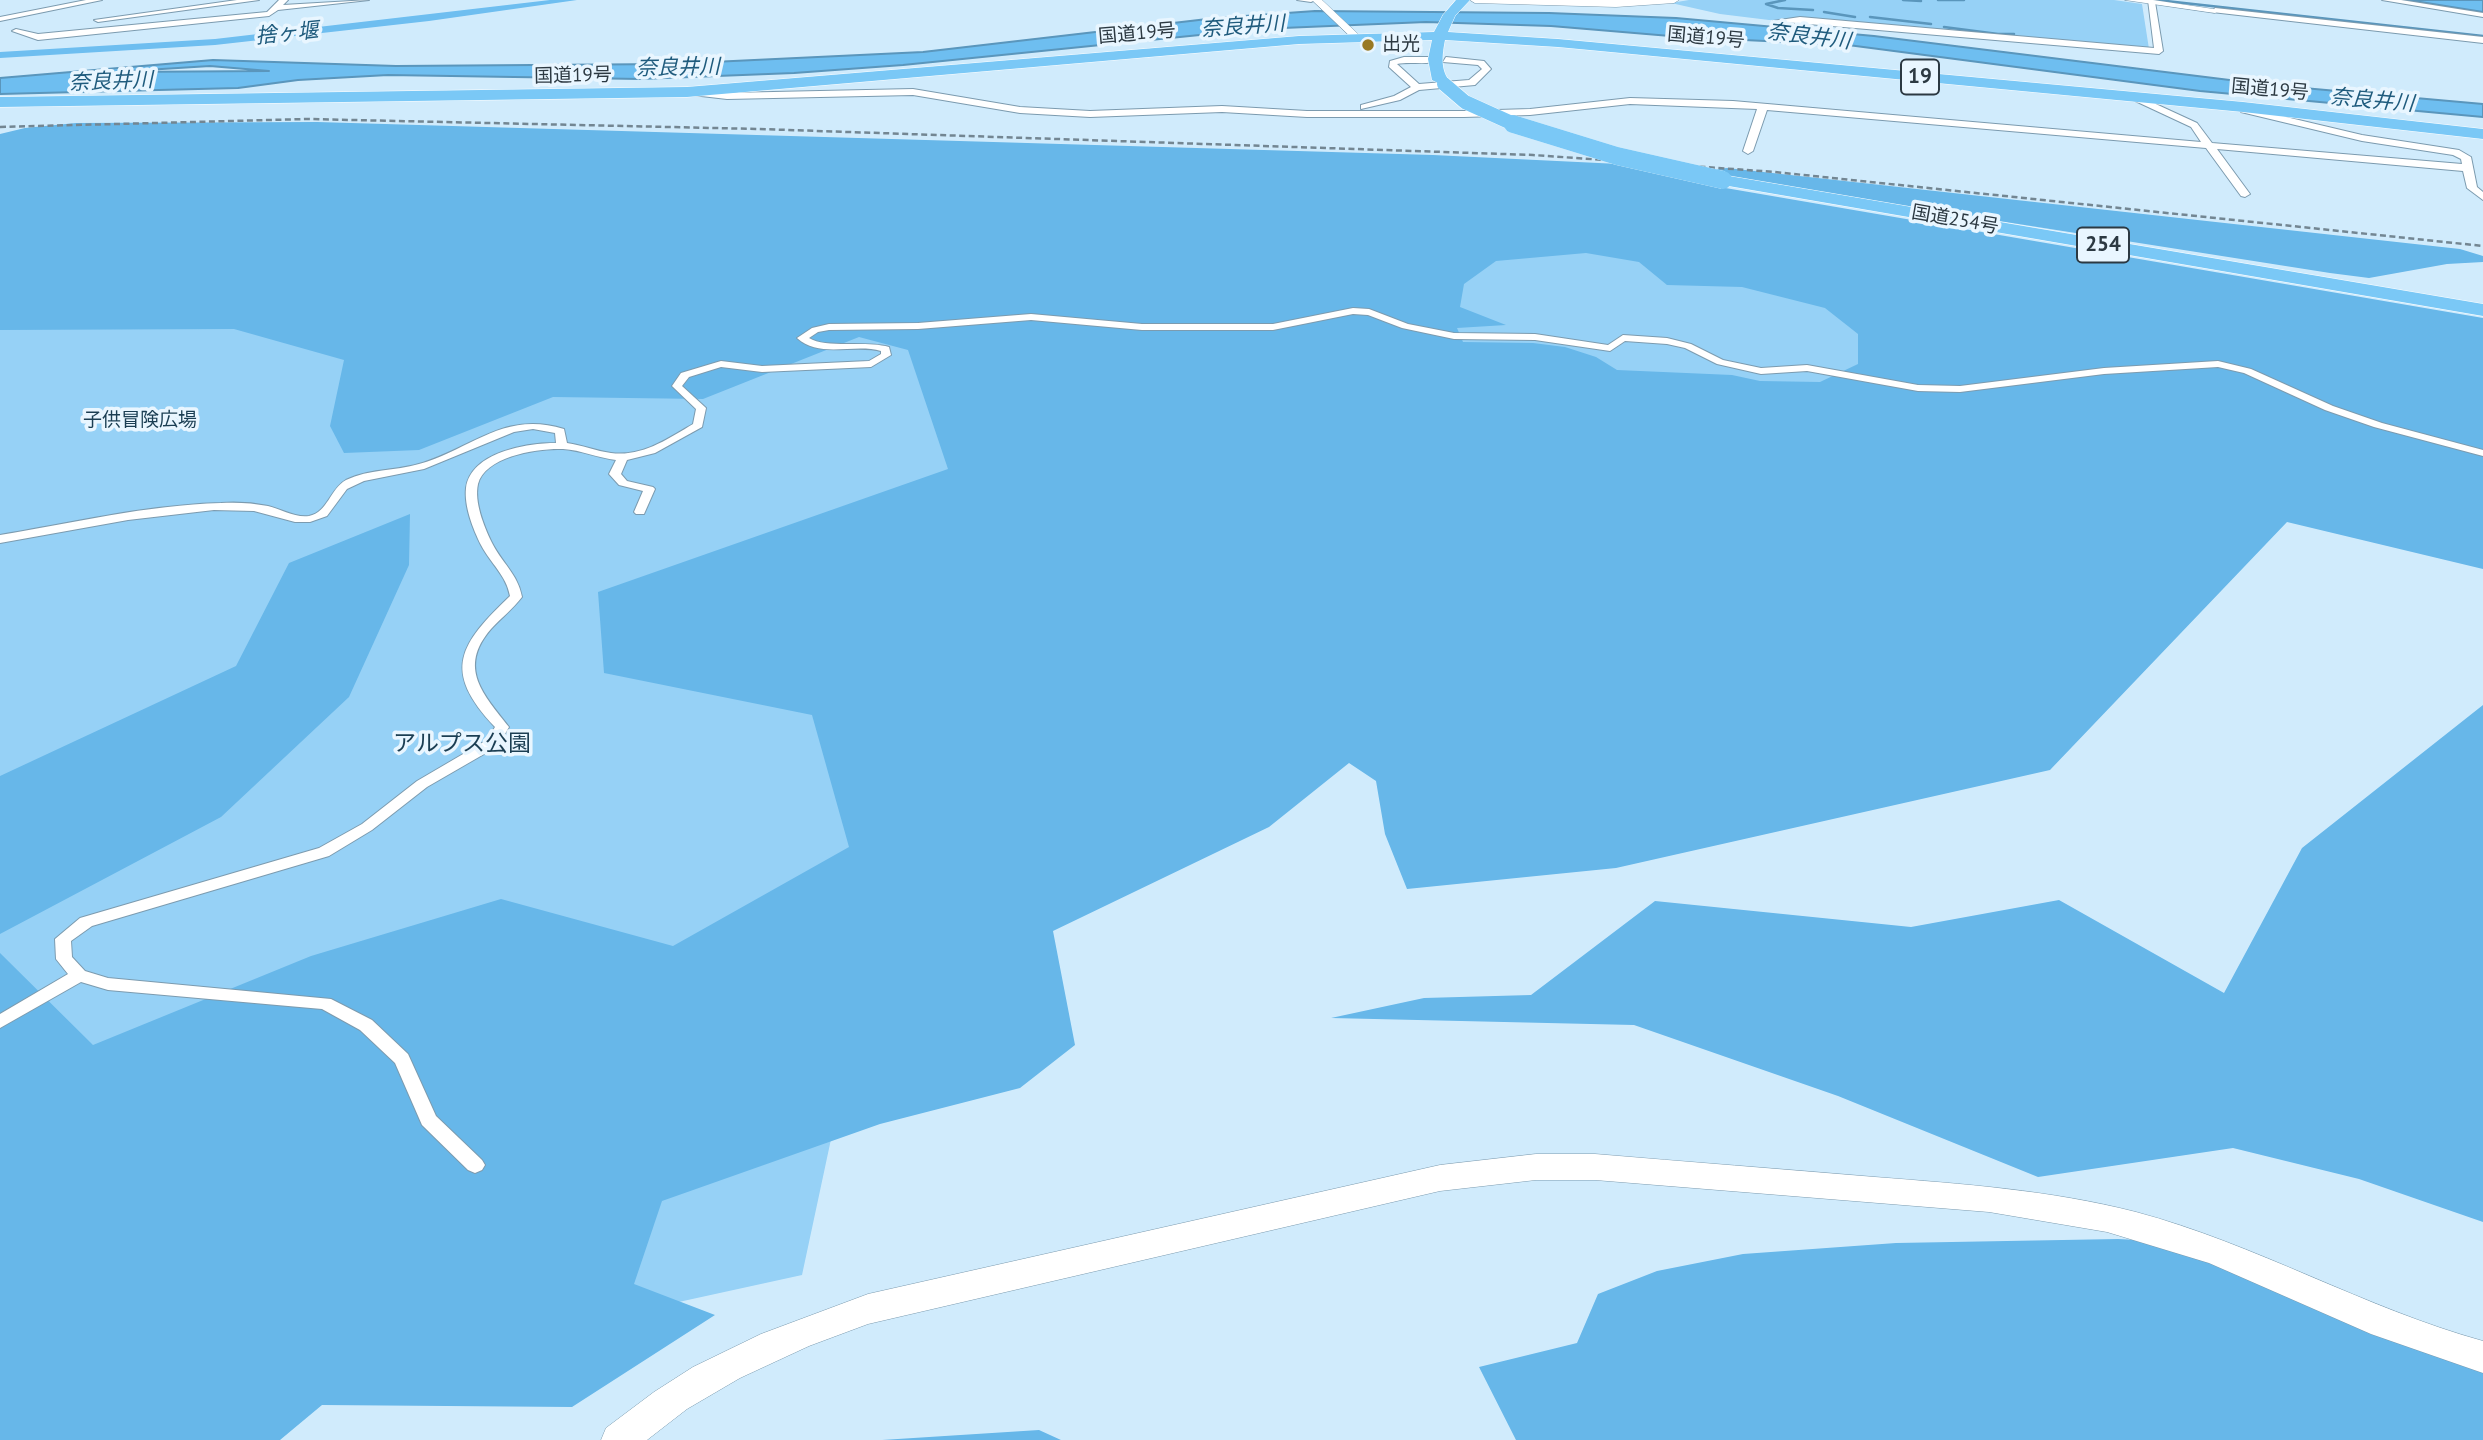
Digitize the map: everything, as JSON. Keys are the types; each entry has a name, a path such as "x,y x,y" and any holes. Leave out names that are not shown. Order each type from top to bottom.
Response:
{"highway":[{"path":"1441,60 1448,35 1469,1"},
{"name":"国道19号","path":"0,102 687,92 1353,34 1448,35 2243,107 2483,134"},
{"name":"国道254号","path":"1441,60 1435,72 1439,80 1460,99 1520,127 1598,151 1723,180 2483,310"}],"street":[{"path":"0,19 98,0"},
{"path":"255,0 12,31 38,37 234,19 269,14 284,0"},
{"path":"277,8 365,0"},
{"path":"1301,1 1315,0 1353,34"},
{"path":"1469,1 1616,4 1674,0"},
{"path":"2130,0 2483,40"},
{"path":"2386,0 2483,15"},
{"path":"1777,21 1800,19 2159,51 2151,2"},
{"path":"1354,112 1397,98 1417,87 1472,83 1487,69 1481,63 1441,60 1407,59 1393,63 1393,67 1417,87"},
{"path":"687,92 738,96 905,91 1020,110 1074,114 1210,109 1307,114 1530,112 1630,101 1763,106 2211,147 2469,167"},
{"path":"2134,97 2194,125 2245,194"},
{"path":"1748,151 1763,106"},
{"path":"2243,107 2250,112 2339,133 2449,150 2466,157 2472,188 2483,197"},
{"path":"1391,113 1406,122"},
{"path":"475,1165 429,1120 402,1059 366,1025 325,1003 108,984 79,975 64,959 63,939 86,922 324,852 367,827 422,785 494,743 502,727 486,710 469,677 472,646 516,597 514,578 491,551 479,524 472,486 478,471 503,455 562,446 622,458 672,441 698,425 701,408 677,386 685,375 699,369 720,364 762,369 871,363 886,355 886,349 872,344 814,346 802,338 815,330 829,327 928,326 1031,317 1142,327 1273,327 1353,311 1369,312 1405,326 1454,336 1535,337 1610,348 1623,338 1667,341 1688,346 1720,362 1761,371 1807,368 1918,388 1982,388 2104,371 2218,365 2247,371 2329,408 2378,425 2483,453"},
{"path":"0,539 206,507 270,510 300,520 313,519 329,511 342,488 377,474 399,472 449,458 484,439 508,430 544,426 560,431 562,446"},
{"path":"622,458 615,474 623,483 649,489 640,512"},
{"path":"0,1022 79,975"},
{"path":"619,1440 681,1393 726,1366 815,1326 869,1309 1440,1178 1536,1167 1595,1167 1976,1198 2052,1206 2118,1219 2221,1252 2394,1328 2483,1357"}],"green space":[{"path":"1689,0 2114,0 2142,4 2149,49 1802,19 1769,20 1720,14 1671,3"},
{"name":"アルプス公園","path":"832,240 1654,252 2483,380 2274,509 1279,741 868,966 802,1275 48,1440 0,1440 0,311"}],"shaded area":[{"name":"アルプス公園","path":"317,122 1433,155 1619,164 1708,185 2483,318 2483,569 2287,522 2050,770 1616,868 1407,889 1385,834 1376,781 1349,763 1269,827 1053,931 1075,1045 1020,1088 880,1124 662,1201 634,1284 715,1315 572,1407 322,1405 280,1440 0,1440 0,953 93,1045 311,956 501,899 673,946 849,847 812,715 604,673 598,592 948,469 908,350 859,337 703,399 553,397 419,450 344,453 330,426 344,360 234,329 0,330 0,134 25,128 76,123","holes":["1586,253 1639,262 1667,285 1742,287 1825,308 1858,334 1858,364 1820,382 1760,381 1732,375 1617,370 1596,357 1565,347 1533,343 1463,342 1457,328 1506,325 1460,307 1464,284 1496,261"]},
{"path":"1727,168 2460,249 2483,256 2483,262 2447,264 2369,278 1751,182 1708,170"},
{"path":"410,514 409,565 349,697 221,817 0,934 0,776 236,666 289,563"},
{"path":"2483,705 2483,1222 2359,1179 2233,1148 2038,1177 1838,1096 1634,1025 1331,1018 1424,998 1531,995 1655,901 1911,927 2059,900 2224,993 2302,848"},
{"path":"2118,1239 2215,1244 2483,1372 2483,1440 1516,1440 1479,1367 1577,1343 1598,1294 1657,1271 1743,1254 1896,1243"},
{"path":"1039,1430 1061,1440 882,1440"}],"water":[{"path":"2408,0 2483,0 2483,12"},
{"name":"奈良井川","path":"1315,11 1549,13 1676,18 1874,36 2270,85 2483,104 2483,117 2200,91 1848,45 1682,37 1551,26 1426,22 1259,29 903,65 794,73 640,79 388,75 298,80 238,88 0,94 0,78 213,60 396,66 670,64 923,52 1216,18","holes":["210,66 269,71 114,72"]}],"waterway":[{"name":"捨ヶ堰","path":"0,55 215,42 572,0"},
{"path":"1785,0 1766,4 1778,8 1813,10"},
{"path":"1903,0 1921,1"},
{"path":"1938,0 1964,0"},
{"path":"2157,0 2483,36"},
{"path":"1824,12 1855,17"},
{"path":"1870,17 1931,24"},
{"path":"1944,27 1998,34"},
{"path":"1998,34 2014,34"}],"railway":[{"path":"0,127 308,119 759,129 1533,155 1775,172 2483,246"}],"place":[{"name":"出光","path":"1368,45"}],"park label":[{"name":"子供冒険広場","path":"140,421"}]}
